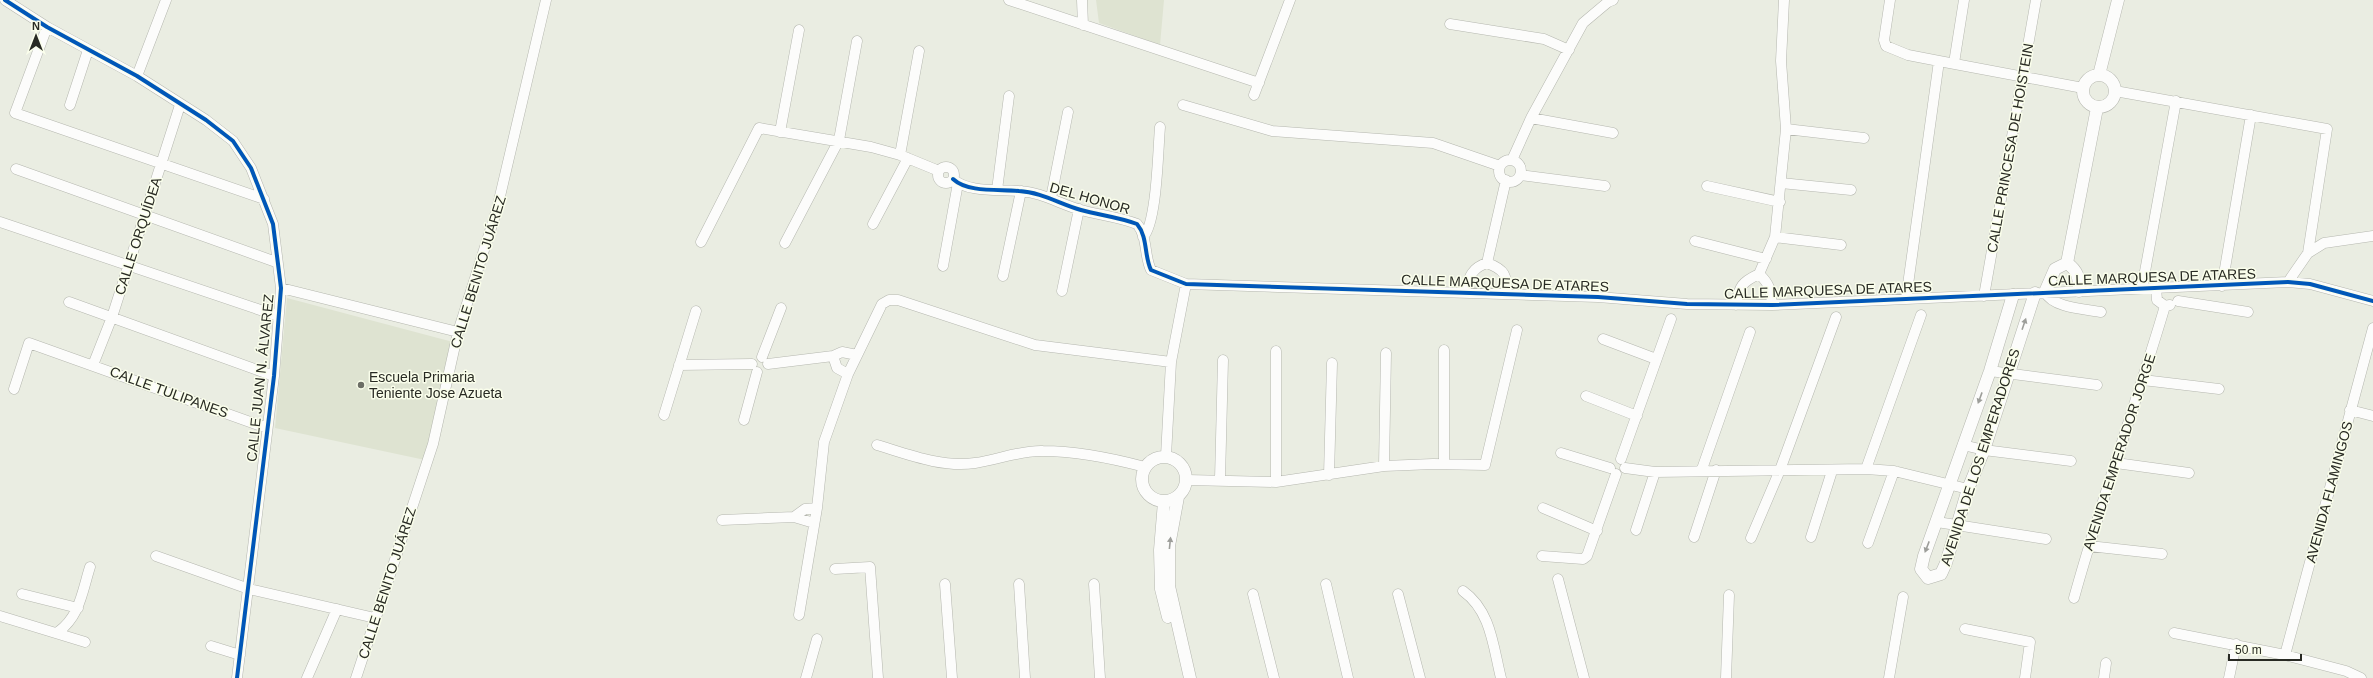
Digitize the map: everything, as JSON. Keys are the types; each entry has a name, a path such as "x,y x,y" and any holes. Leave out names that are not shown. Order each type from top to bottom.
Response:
{"street":[{"name":"CALLE JUAN N. ÁLVAREZ","path":"5,0 47,27 137,76 180,105 206,120 233,141 250,168 273,224 276,262 281,288 274,376 238,675"},
{"path":"137,76 166,0"},
{"name":"CALLE BENITO JUÁREZ","path":"356,678 433,444 458,332 498,209 546,0"},
{"path":"1009,0 1022,2 1083,25 1259,83"},
{"path":"1082,0 1083,25"},
{"path":"1254,95 1290,0"},
{"path":"1512,160 1531,118 1583,23 1608,2 1613,0"},
{"path":"1736,305 1738,292 1744,281 1760,274 1775,237 1780,202 1786,129 1781,60 1784,0"},
{"path":"1890,0 1884,40 1886,46 1908,54 1939,62 1954,63 2083,88"},
{"path":"1954,63 1964,0"},
{"name":"CALLE PRINCESA DE HOISTEIN","path":"1984,296 2036,0"},
{"path":"2099,75 2118,0"},
{"path":"1450,24 1544,38 1569,50"},
{"path":"47,27 15,113 264,199"},
{"path":"780,132 799,30"},
{"path":"785,243 839,140 856,41"},
{"path":"70,105 88,50"},
{"path":"872,224 904,156 919,51"},
{"path":"1906,299 1939,62"},
{"path":"2099,75 2107,78 2113,83 2115,91 2113,100 2106,106 2097,108 2092,106 2084,98 2083,88 2086,81 2099,75"},
{"path":"2115,91 2327,129 2308,253 2288,282"},
{"path":"997,190 1009,96"},
{"path":"2142,288 2176,101"},
{"name":"CALLE ORQUÍDEA","path":"93,366 112,317 180,105"},
{"path":"1183,106 1272,131 1433,143 1500,166"},
{"path":"2079,291 2079,279 2076,269 2067,263 2097,108"},
{"path":"1051,198 1068,112"},
{"path":"2222,286 2252,115"},
{"path":"1531,118 1613,133"},
{"path":"1143,237 1148,232 1153,216 1160,127"},
{"path":"701,242 759,128 839,140 904,156 939,171 943,167 952,169 956,181 943,266"},
{"path":"1786,129 1864,138"},
{"path":"1512,160 1518,163 1521,169 1520,175 1514,181 1506,180 1500,174 1500,166 1503,162 1512,160"},
{"path":"16,169 276,262"},
{"path":"1520,175 1605,186"},
{"path":"1487,263 1506,180"},
{"name":"DEL HONOR","path":"956,181 997,190 1021,191 1051,198 1079,209 1137,224 1143,237 1147,262 1151,270 1186,284"},
{"path":"1781,184 1851,190"},
{"path":"1707,186 1780,202"},
{"path":"1003,276 1021,191"},
{"path":"1062,291 1079,209"},
{"path":"0,222 278,316"},
{"path":"2308,253 2324,244 2373,236"},
{"path":"1775,237 1840,245"},
{"path":"1695,241 1766,259"},
{"path":"1464,293 1470,276 1476,267 1487,263 1498,267 1506,276 1507,294"},
{"name":"AVENIDA DE LOS EMPERADORES","path":"2013,295 1990,371 1948,484 1937,522 1922,563 1922,569 1928,578 1940,574 1946,563 1968,489 1984,450 2007,374 2040,292 2054,269 2067,263"},
{"path":"1760,274 1772,291 1772,305"},
{"name":"CALLE MARQUESA DE ATARES","path":"1186,284 1507,294 1736,305 1772,305 2288,282 2310,284 2373,301"},
{"path":"1166,456 1171,362 1186,284"},
{"path":"281,288 458,332"},
{"path":"2156,288 2157,300 2165,306 2172,305 2178,301 2180,296 2179,288"},
{"path":"2040,292 2048,299 2056,303 2101,312"},
{"path":"799,615 817,508 824,442 848,374 882,304 889,300 898,300 1035,345 1171,362"},
{"path":"2178,301 2248,312"},
{"path":"69,302 274,376"},
{"name":"AVENIDA EMPERADOR JORGE","path":"2074,598 2088,546 2143,380 2165,306"},
{"path":"765,360 781,308"},
{"path":"664,416 696,311"},
{"path":"1866,469 1921,315"},
{"path":"1751,538 1780,470 1836,317"},
{"path":"1561,452 1622,473 1623,464 1637,416 1671,319"},
{"name":"AVENIDA FLAMINGOS","path":"2285,655 2373,328"},
{"path":"1187,480 1220,479 1276,482 1330,476 1384,466 1444,464 1485,466 1517,330"},
{"path":"1702,470 1750,332"},
{"path":"1603,339 1656,360"},
{"name":"CALLE TULIPANES","path":"14,389 29,342 267,428"},
{"path":"1444,350 1444,464"},
{"path":"1276,351 1276,482"},
{"path":"744,420 757,357 765,360 833,356 842,352 857,355"},
{"path":"1384,466 1386,353"},
{"path":"833,356 837,368 848,374"},
{"path":"1220,479 1223,360"},
{"path":"1330,476 1332,363"},
{"path":"679,365 755,368"},
{"path":"1990,371 2097,385"},
{"path":"2143,380 2219,389"},
{"path":"1586,396 1637,416"},
{"path":"2350,410 2373,416"},
{"path":"877,445 926,460 973,463 1042,451 1097,455 1145,467"},
{"path":"1963,445 1984,450 2071,461"},
{"path":"1166,456 1181,464 1186,471 1187,480 1183,493 1178,497 1164,502 1152,498 1144,490 1142,478 1145,467 1150,461 1166,456"},
{"path":"1542,556 1586,558 1597,530 1613,471 1613,460 1655,472 1702,470 1832,471 1866,469 1894,471 1968,489"},
{"path":"2116,463 2189,473"},
{"path":"1694,537 1716,470"},
{"path":"1811,537 1832,471"},
{"path":"1868,543 1894,471"},
{"path":"1636,530 1655,472"},
{"path":"1178,497 1169,546 1169,586 1190,678"},
{"path":"1164,502 1160,550 1161,589 1183,678"},
{"path":"794,517 805,509 817,508"},
{"path":"1543,508 1597,530"},
{"path":"722,520 794,517 814,523"},
{"path":"1937,522 2046,539"},
{"path":"2088,546 2162,554"},
{"path":"156,556 249,589 375,618"},
{"path":"58,632 69,624 78,608 90,567"},
{"path":"835,569 870,567 878,678"},
{"path":"1558,579 1584,678"},
{"path":"945,584 952,678"},
{"path":"1019,584 1025,678"},
{"path":"1094,584 1100,678"},
{"path":"1326,584 1348,678"},
{"path":"1463,591 1481,607 1487,621 1500,678"},
{"path":"22,594 78,608"},
{"path":"1253,594 1274,678"},
{"path":"1398,594 1420,678"},
{"path":"1726,678 1729,595"},
{"path":"1889,678 1903,597"},
{"path":"307,678 337,609"},
{"path":"0,616 58,632 85,642"},
{"path":"1965,629 2030,642 2025,678"},
{"path":"2174,633 2236,644 2285,655 2346,671 2361,678"},
{"path":"806,678 817,639"},
{"path":"2229,678 2236,644"},
{"path":"211,646 240,655"},
{"path":"2104,678 2106,663"},
{"path":"238,675 248,678"}],"shaded area":[{"path":"1096,0 1164,0 1160,45 1099,23"},
{"name":"Escuela Primaria Teniente Jose Azueta","path":"287,298 453,342 425,460 275,428"}],"cycle path":[{"path":"5,0 47,27 137,76 206,120 233,141 251,168 273,224 281,288 274,376 237,678"},
{"path":"953,179 967,186 984,190 1027,192 1043,196 1073,208 1137,224 1143,235 1147,259 1151,270 1186,284 1598,297 1687,304 1772,305 2288,282 2310,284 2373,301"}],"place":[{"name":"Escuela Primaria Teniente Jose Azueta","path":"361,385"}]}
